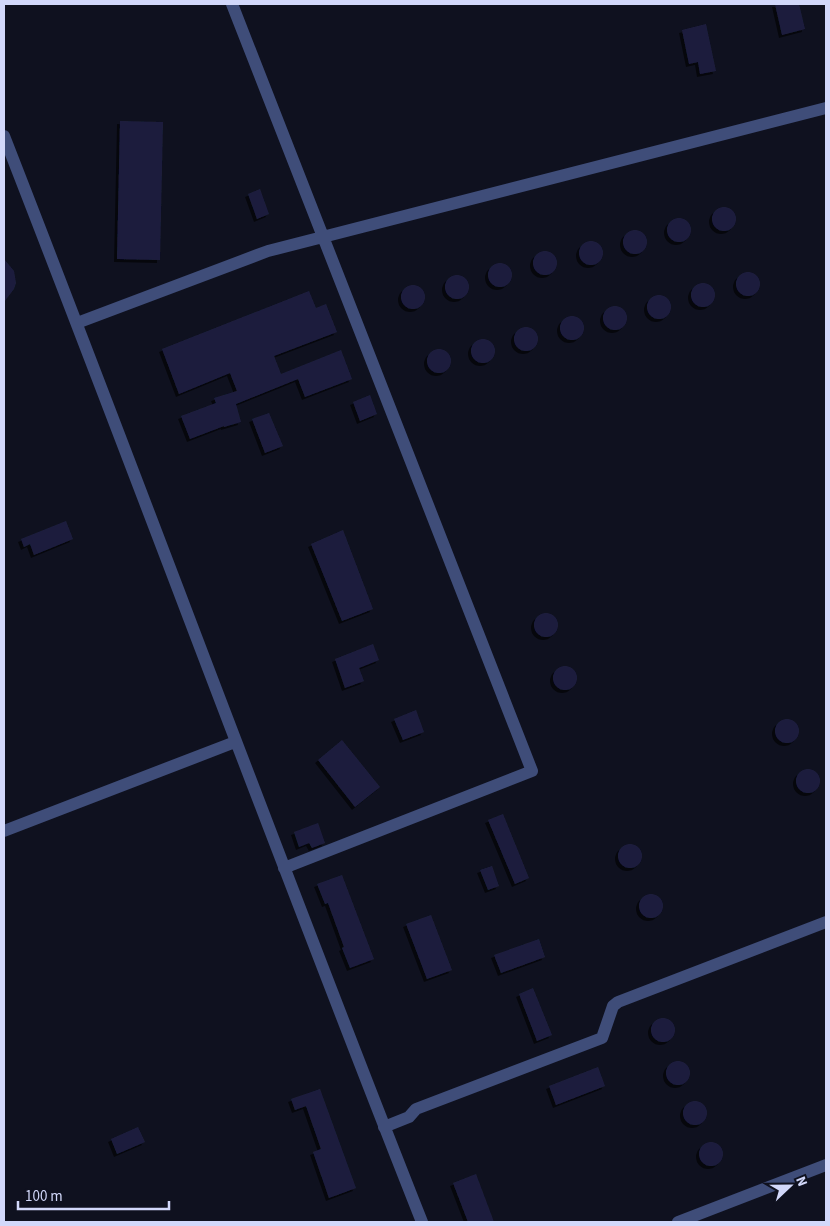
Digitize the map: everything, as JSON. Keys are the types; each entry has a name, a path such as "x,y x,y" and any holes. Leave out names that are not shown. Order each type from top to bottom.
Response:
{"lane":[{"path":"232,4 532,771 284,868"},
{"path":"77,323 254,256 826,108"},
{"path":"4,136 77,323 235,742 422,1222"},
{"path":"4,831 235,742"},
{"path":"384,1127 409,1117 416,1109 602,1038 613,1006 618,1002 826,922"},
{"path":"678,1222 826,1165"}],"building":[{"path":"775,4 799,4 805,29 782,35"},
{"path":"706,24 716,71 700,74 698,62 689,64 682,30"},
{"path":"120,121 163,122 160,260 117,259"},
{"path":"260,189 269,214 257,219 248,194"},
{"path":"724,207 733,210 736,219 733,228 724,231 715,228 712,219 715,210"},
{"path":"679,218 688,221 691,230 688,239 679,242 670,239 667,230 670,221"},
{"path":"635,230 644,233 647,242 644,251 635,254 626,251 623,242 626,233"},
{"path":"591,241 600,244 603,253 600,262 591,265 582,262 579,253 582,244"},
{"path":"545,251 550,252 556,258 556,268 550,274 545,275 540,274 534,268 533,263 534,258 540,252"},
{"path":"4,259 14,271 16,283 14,289 4,302"},
{"path":"500,263 509,266 512,275 509,284 500,287 491,284 488,275 491,266"},
{"path":"748,272 753,273 759,279 759,289 753,295 748,296 743,295 737,289 736,284 737,279 743,273"},
{"path":"457,275 462,276 468,282 468,292 462,298 457,299 452,298 446,292 445,287 446,282 452,276"},
{"path":"703,283 712,286 715,295 712,304 703,307 694,304 691,295 694,286"},
{"path":"413,285 422,288 425,297 422,306 413,309 404,306 401,297 404,288"},
{"path":"309,291 316,308 326,304 337,332 274,356 281,374 341,350 352,379 305,397 298,379 236,404 241,422 224,426 190,439 181,416 216,403 214,398 237,391 230,373 179,394 162,349"},
{"path":"659,295 664,296 670,302 670,312 664,318 659,319 654,318 648,312 647,307 648,302 654,296"},
{"path":"615,306 624,309 627,318 624,327 615,330 606,327 603,318 606,309"},
{"path":"572,316 581,319 584,328 581,337 572,340 563,337 560,328 563,319"},
{"path":"526,327 531,328 537,334 537,344 531,350 526,351 521,350 515,344 514,339 515,334 521,328"},
{"path":"483,339 492,342 495,351 492,360 483,363 474,360 471,351 474,342"},
{"path":"439,349 448,352 451,361 448,370 439,373 430,370 427,361 430,352"},
{"path":"370,395 377,414 360,421 353,402"},
{"path":"269,413 283,446 265,453 252,419"},
{"path":"66,521 73,539 34,555 30,544 24,547 21,539"},
{"path":"343,530 373,609 342,621 311,544"},
{"path":"546,613 555,616 558,625 555,634 546,637 537,634 534,625 537,616"},
{"path":"373,644 379,660 359,668 364,681 345,688 335,659"},
{"path":"565,666 574,669 577,678 574,687 565,690 556,687 553,678 556,669"},
{"path":"416,710 424,732 403,740 394,719"},
{"path":"787,719 796,722 799,731 796,740 787,743 778,740 775,731 778,722"},
{"path":"342,740 380,787 355,807 318,760"},
{"path":"808,769 817,772 820,781 817,790 808,793 799,790 796,781 799,772"},
{"path":"503,814 529,878 515,884 488,820"},
{"path":"318,823 325,843 312,848 309,843 299,847 294,832"},
{"path":"630,844 639,847 642,856 639,865 630,868 621,865 618,856 621,847"},
{"path":"492,866 499,886 488,890 480,870"},
{"path":"342,875 374,959 350,968 328,903 325,904 317,884"},
{"path":"651,894 660,897 663,906 660,915 651,918 642,915 639,906 642,897"},
{"path":"431,915 452,970 427,979 406,924"},
{"path":"539,939 545,957 501,973 494,955"},
{"path":"533,988 552,1035 537,1041 519,994"},
{"path":"663,1018 672,1021 675,1030 672,1039 663,1042 654,1039 651,1030 654,1021"},
{"path":"678,1061 687,1064 690,1073 687,1082 678,1085 669,1082 666,1073 669,1064"},
{"path":"598,1067 605,1086 556,1105 549,1086"},
{"path":"320,1089 356,1188 329,1198 313,1152 321,1149 306,1106 295,1110 291,1099"},
{"path":"695,1101 704,1104 707,1113 704,1122 695,1125 686,1122 683,1113 686,1104"},
{"path":"138,1127 145,1142 117,1154 111,1139"},
{"path":"711,1142 720,1145 723,1154 720,1163 711,1166 702,1163 699,1154 702,1145"},
{"path":"476,1174 494,1222 468,1222 453,1183"}]}
